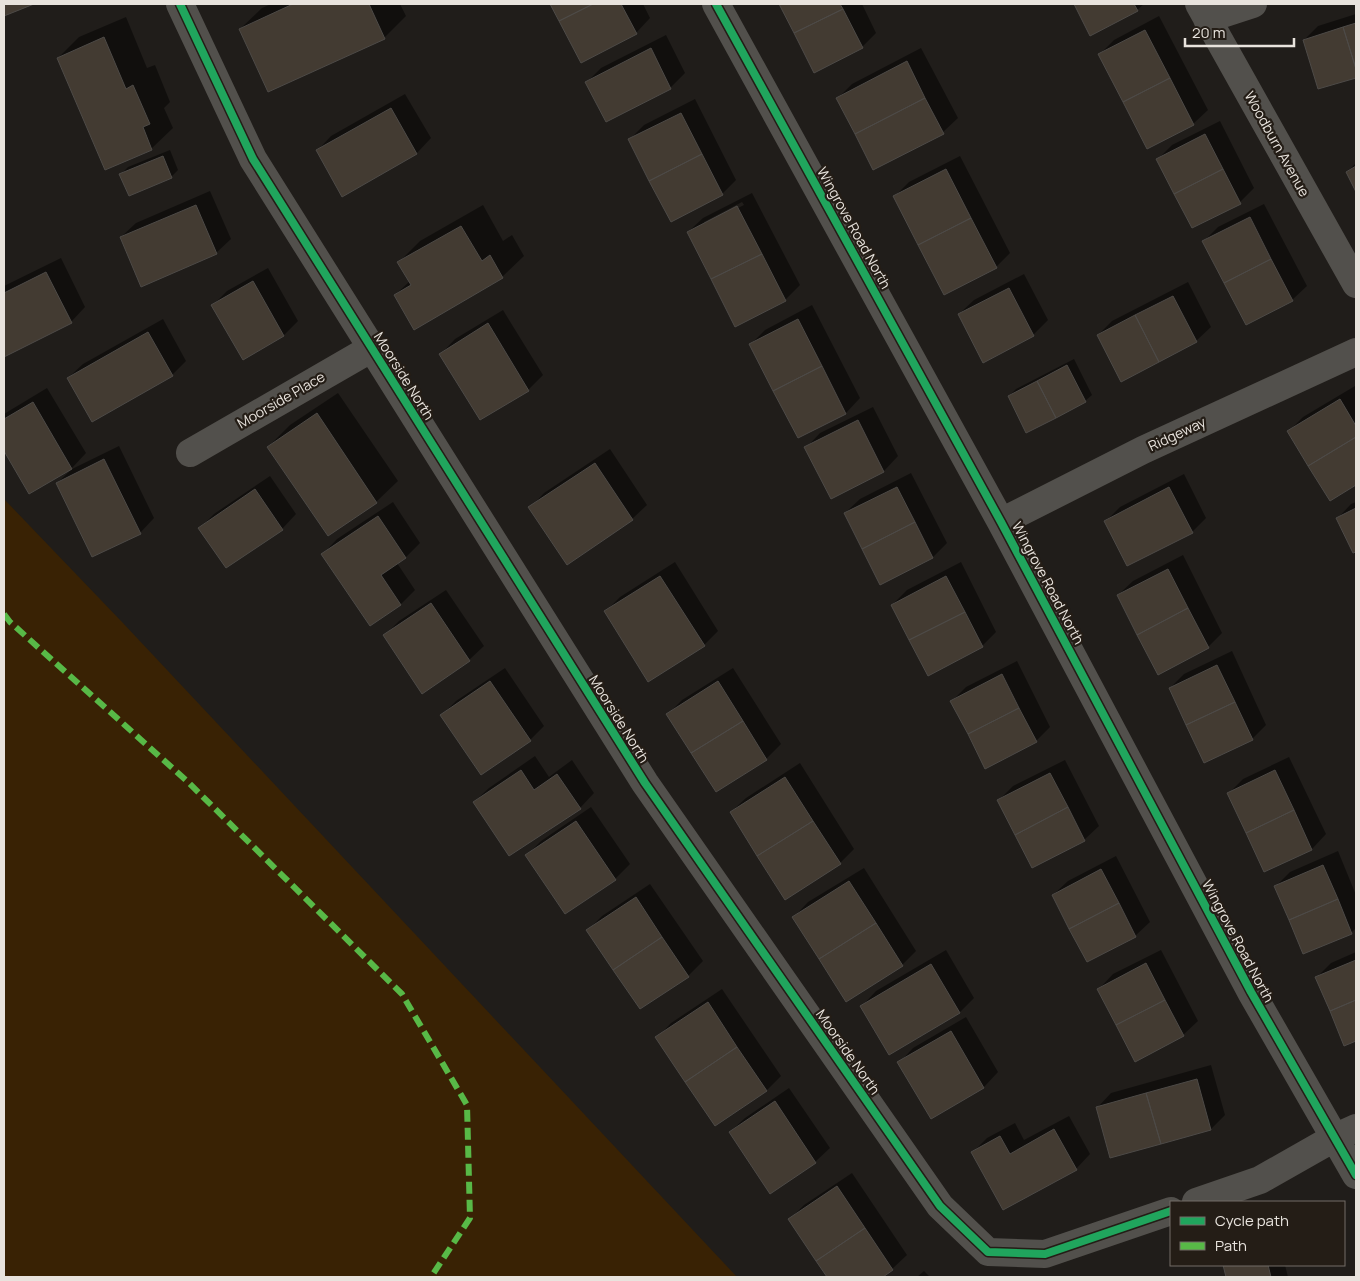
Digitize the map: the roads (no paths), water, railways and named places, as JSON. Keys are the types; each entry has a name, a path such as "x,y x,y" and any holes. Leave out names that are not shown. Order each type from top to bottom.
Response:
{"street":[{"name":"Moorside North","path":"180,4 253,159 645,783 940,1206 988,1252 1046,1254 1170,1211"},
{"name":"Wingrove Road North","path":"716,4 1001,522 1251,992 1345,1133 1356,1175"},
{"path":"1203,11 1253,4"},
{"name":"Woodburn Avenue","path":"1203,11 1356,284"},
{"name":"Moorside Place","path":"190,453 372,348"},
{"name":"Ridgeway","path":"1001,522 1143,450 1356,352"},
{"path":"1199,1201 1260,1180 1345,1133"}]}
